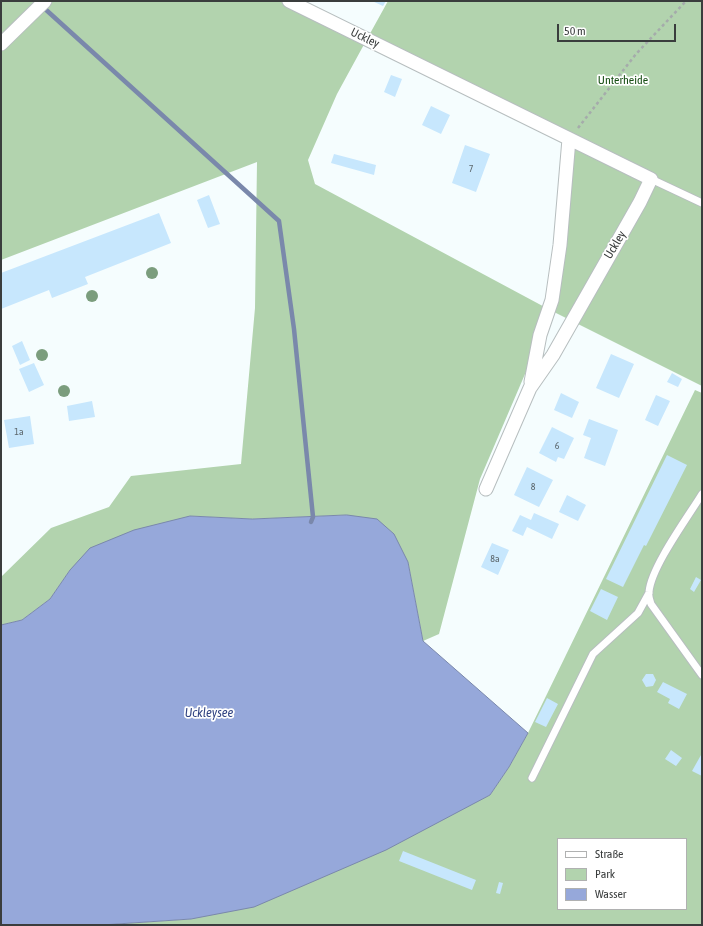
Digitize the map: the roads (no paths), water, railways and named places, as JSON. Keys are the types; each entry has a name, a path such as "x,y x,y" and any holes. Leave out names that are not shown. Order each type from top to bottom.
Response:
{"street":[{"path":"1,44 45,1"},
{"name":"Uckley","path":"289,1 651,179 640,202 553,355 530,388 486,489"},
{"name":"Uckley","path":"530,388 540,335 552,300 560,245 569,139"}],"lane":[{"path":"651,179 702,203"},
{"path":"532,778 593,654 638,613 649,593 652,581 665,554 702,494"},
{"path":"649,593 651,604 702,675"}],"water":[{"name":"Uckleysee","path":"347,515 377,519 394,534 408,562 423,641 528,733 509,767 490,795 386,850 254,907 191,919 102,925 1,925 1,625 22,620 50,599 70,570 90,548 134,530 190,516 252,519"}],"waterway":[{"path":"44,8 279,221 294,329 313,517 311,522"}],"park label":[{"name":"Unterheide","path":"623,80"}]}
